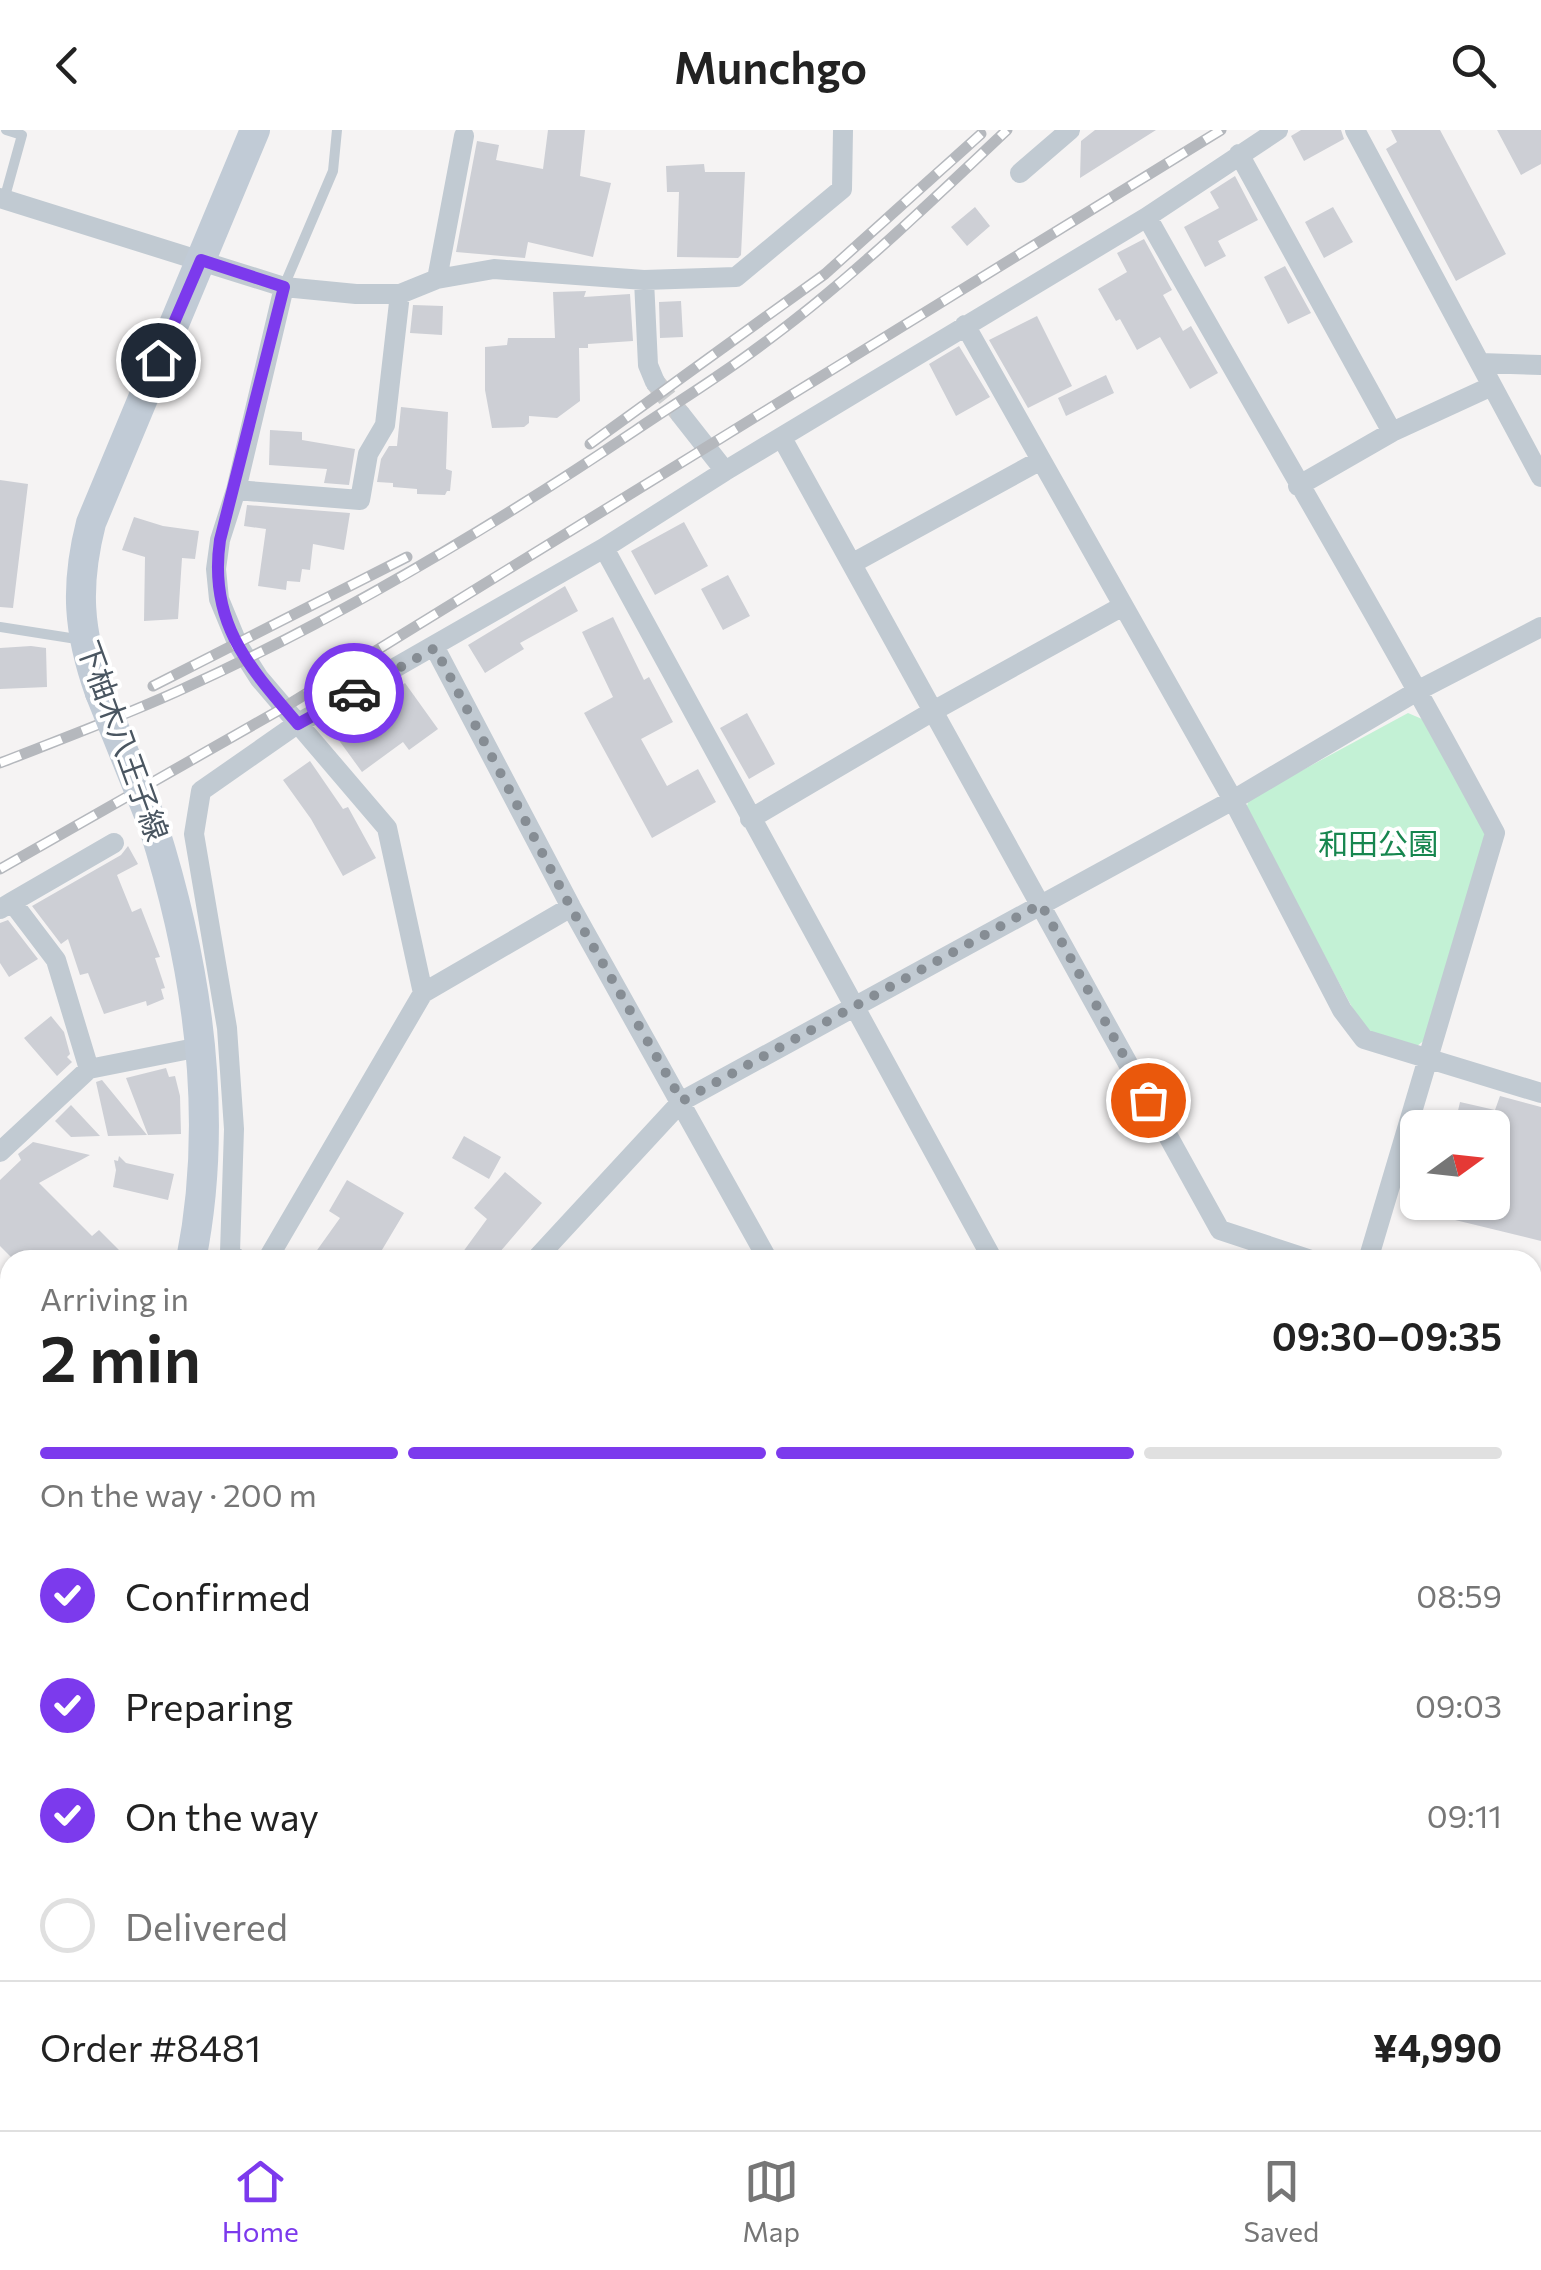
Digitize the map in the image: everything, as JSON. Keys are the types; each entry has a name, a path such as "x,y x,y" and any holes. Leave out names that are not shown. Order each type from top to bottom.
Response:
{"main road":[{"name":"下柚木八王子線","path":"193,1250 206,1144 200,1047 174,891 83,640 80,579 91,523 255,130"}],"street":[{"path":"2,199 284,287 400,294 437,278 494,269 644,280 736,277 842,189 843,130"},
{"path":"1020,173 1070,130"},
{"path":"230,1250 234,1129 227,1028 194,834 201,791 298,724 604,548 725,470 1147,217 1278,130"},
{"path":"1356,130 1541,476"},
{"path":"437,278 464,136"},
{"path":"1239,154 1392,432"},
{"path":"1147,217 1298,486 1419,690 1495,833 1371,1250"},
{"path":"644,280 648,365 655,382"},
{"path":"284,287 236,490 220,540 216,569 218,599 258,678 387,828 422,992"},
{"path":"236,490 360,500 368,454 385,425 400,294"},
{"path":"965,325 1232,800 1342,1010 1364,1039 1541,1093"},
{"path":"1480,364 1541,366"},
{"path":"1298,486 1392,432 1492,386"},
{"path":"681,415 725,470"},
{"path":"782,438 1220,1230 1281,1250"},
{"path":"853,563 1041,460"},
{"path":"604,548 986,1250"},
{"path":"750,819 1123,606"},
{"path":"544,1250 682,1101 1232,800 1419,690 1541,627"},
{"path":"435,648 571,908 763,1250"},
{"path":"89,1069 56,960 6,906 114,844"},
{"path":"273,1250 422,992 571,908"},
{"path":"0,1152 89,1069 200,1047"}],"lane":[{"path":"2,199 22,135 6,130"},
{"path":"284,287 333,172 338,130"},
{"path":"0,626 83,640"}],"green space":[{"name":"和田公園","path":"1408,713 1422,719 1485,830 1426,1039 1417,1046 1368,1037 1246,809 1249,799"}],"building":[{"path":"548,130 585,130 580,176 611,183 593,257 528,242 525,258 456,252 477,141 499,145 496,160 543,169"},
{"path":"1095,130 1156,130 1080,178 1081,141"},
{"path":"1301,130 1341,130 1344,139 1304,161 1291,136"},
{"path":"1391,130 1440,130 1506,254 1456,281 1386,149 1397,142"},
{"path":"1497,130 1541,130 1541,164 1521,175"},
{"path":"704,164 705,172 745,172 738,258 677,257 679,192 667,192 666,166"},
{"path":"1235,176 1258,220 1218,241 1226,256 1205,267 1184,227 1219,208 1210,192"},
{"path":"975,207 990,226 967,246 951,227"},
{"path":"1333,207 1353,242 1324,258 1305,222"},
{"path":"1144,239 1172,290 1163,295 1183,331 1191,326 1218,373 1190,389 1160,337 1137,350 1098,289 1127,272 1117,253"},
{"path":"1285,266 1311,313 1288,324 1264,277"},
{"path":"586,291 584,297 630,294 633,341 579,348 580,401 557,418 529,416 524,427 492,428 485,390 485,347 507,345 508,338 555,338 553,292"},
{"path":"681,301 683,337 660,338 659,302"},
{"path":"413,305 443,306 442,335 410,333"},
{"path":"1037,316 1072,386 1028,408 989,340"},
{"path":"959,346 990,397 956,416 929,364"},
{"path":"1106,375 1114,393 1066,416 1058,398"},
{"path":"401,407 448,412 446,469 452,471 450,491 445,495 417,494 417,489 377,482 381,459 389,446 397,446"},
{"path":"270,430 302,432 302,440 355,449 349,485 324,483 327,469 269,465"},
{"path":"0,480 28,484 13,608 0,607"},
{"path":"247,505 350,513 344,550 313,544 310,570 302,569 300,582 287,581 286,590 258,586 266,529 244,526"},
{"path":"134,517 199,531 195,559 182,558 178,619 144,621 145,557 122,550"},
{"path":"684,522 708,566 655,595 631,551"},
{"path":"728,575 750,616 723,630 701,589"},
{"path":"565,586 578,611 520,643 524,649 485,673 468,645"},
{"path":"613,617 644,680 649,677 673,722 641,739 667,786 698,769 716,802 652,838 584,713 613,697 582,632"},
{"path":"0,648 46,648 47,687 0,689"},
{"path":"405,683 438,729 409,750 403,742 362,772 330,728 356,709 361,715"},
{"path":"747,713 775,764 749,779 720,728"},
{"path":"310,761 343,809 348,807 376,858 343,876 311,819 283,780"},
{"path":"128,846 138,864 117,875 132,912 141,908 160,957 155,958 165,988 161,989 164,999 104,1014 88,973 80,975 68,939 61,944 32,906 121,855"},
{"path":"8,920 38,959 9,977 0,963 0,923"},
{"path":"51,1016 64,1032 70,1054 67,1057 72,1062 57,1076 24,1038"},
{"path":"166,1068 169,1077 175,1076 180,1096 181,1134 148,1135 126,1078"},
{"path":"102,1080 147,1135 108,1136 96,1082"},
{"path":"1500,1096 1541,1107 1541,1241 1455,1220 1510,1220 1510,1110 1495,1110"},
{"path":"1460,1102 1495,1110 1458,1110"},
{"path":"71,1105 100,1136 71,1137 55,1121"},
{"path":"464,1136 501,1157 489,1179 452,1158"},
{"path":"33,1142 90,1155 39,1183 92,1236 99,1230 119,1250 4,1250 0,1246 0,1180 21,1160 18,1154"},
{"path":"119,1156 126,1163 174,1174 168,1200 113,1187 114,1160 118,1161"},
{"path":"505,1172 542,1203 502,1250 464,1250 487,1219 474,1208"},
{"path":"347,1180 404,1213 382,1250 317,1250 340,1218 329,1211"}],"tunnel":[{"path":"655,382 681,415"}],"railway":[{"path":"0,763 132,711 236,664 412,571 525,502 741,360 789,324 885,244 1007,130"},
{"path":"0,869 283,708 1221,130"},
{"path":"590,444 825,274 981,134"},
{"path":"153,686 407,557"}],"way so far":[{"path":"354,693 435,648 571,908 682,1101 1041,904 1148,1100"}],"route":[{"path":"158,360 201,260 284,287 236,490 220,540 216,569 218,599 258,678 298,724 354,693"}]}
